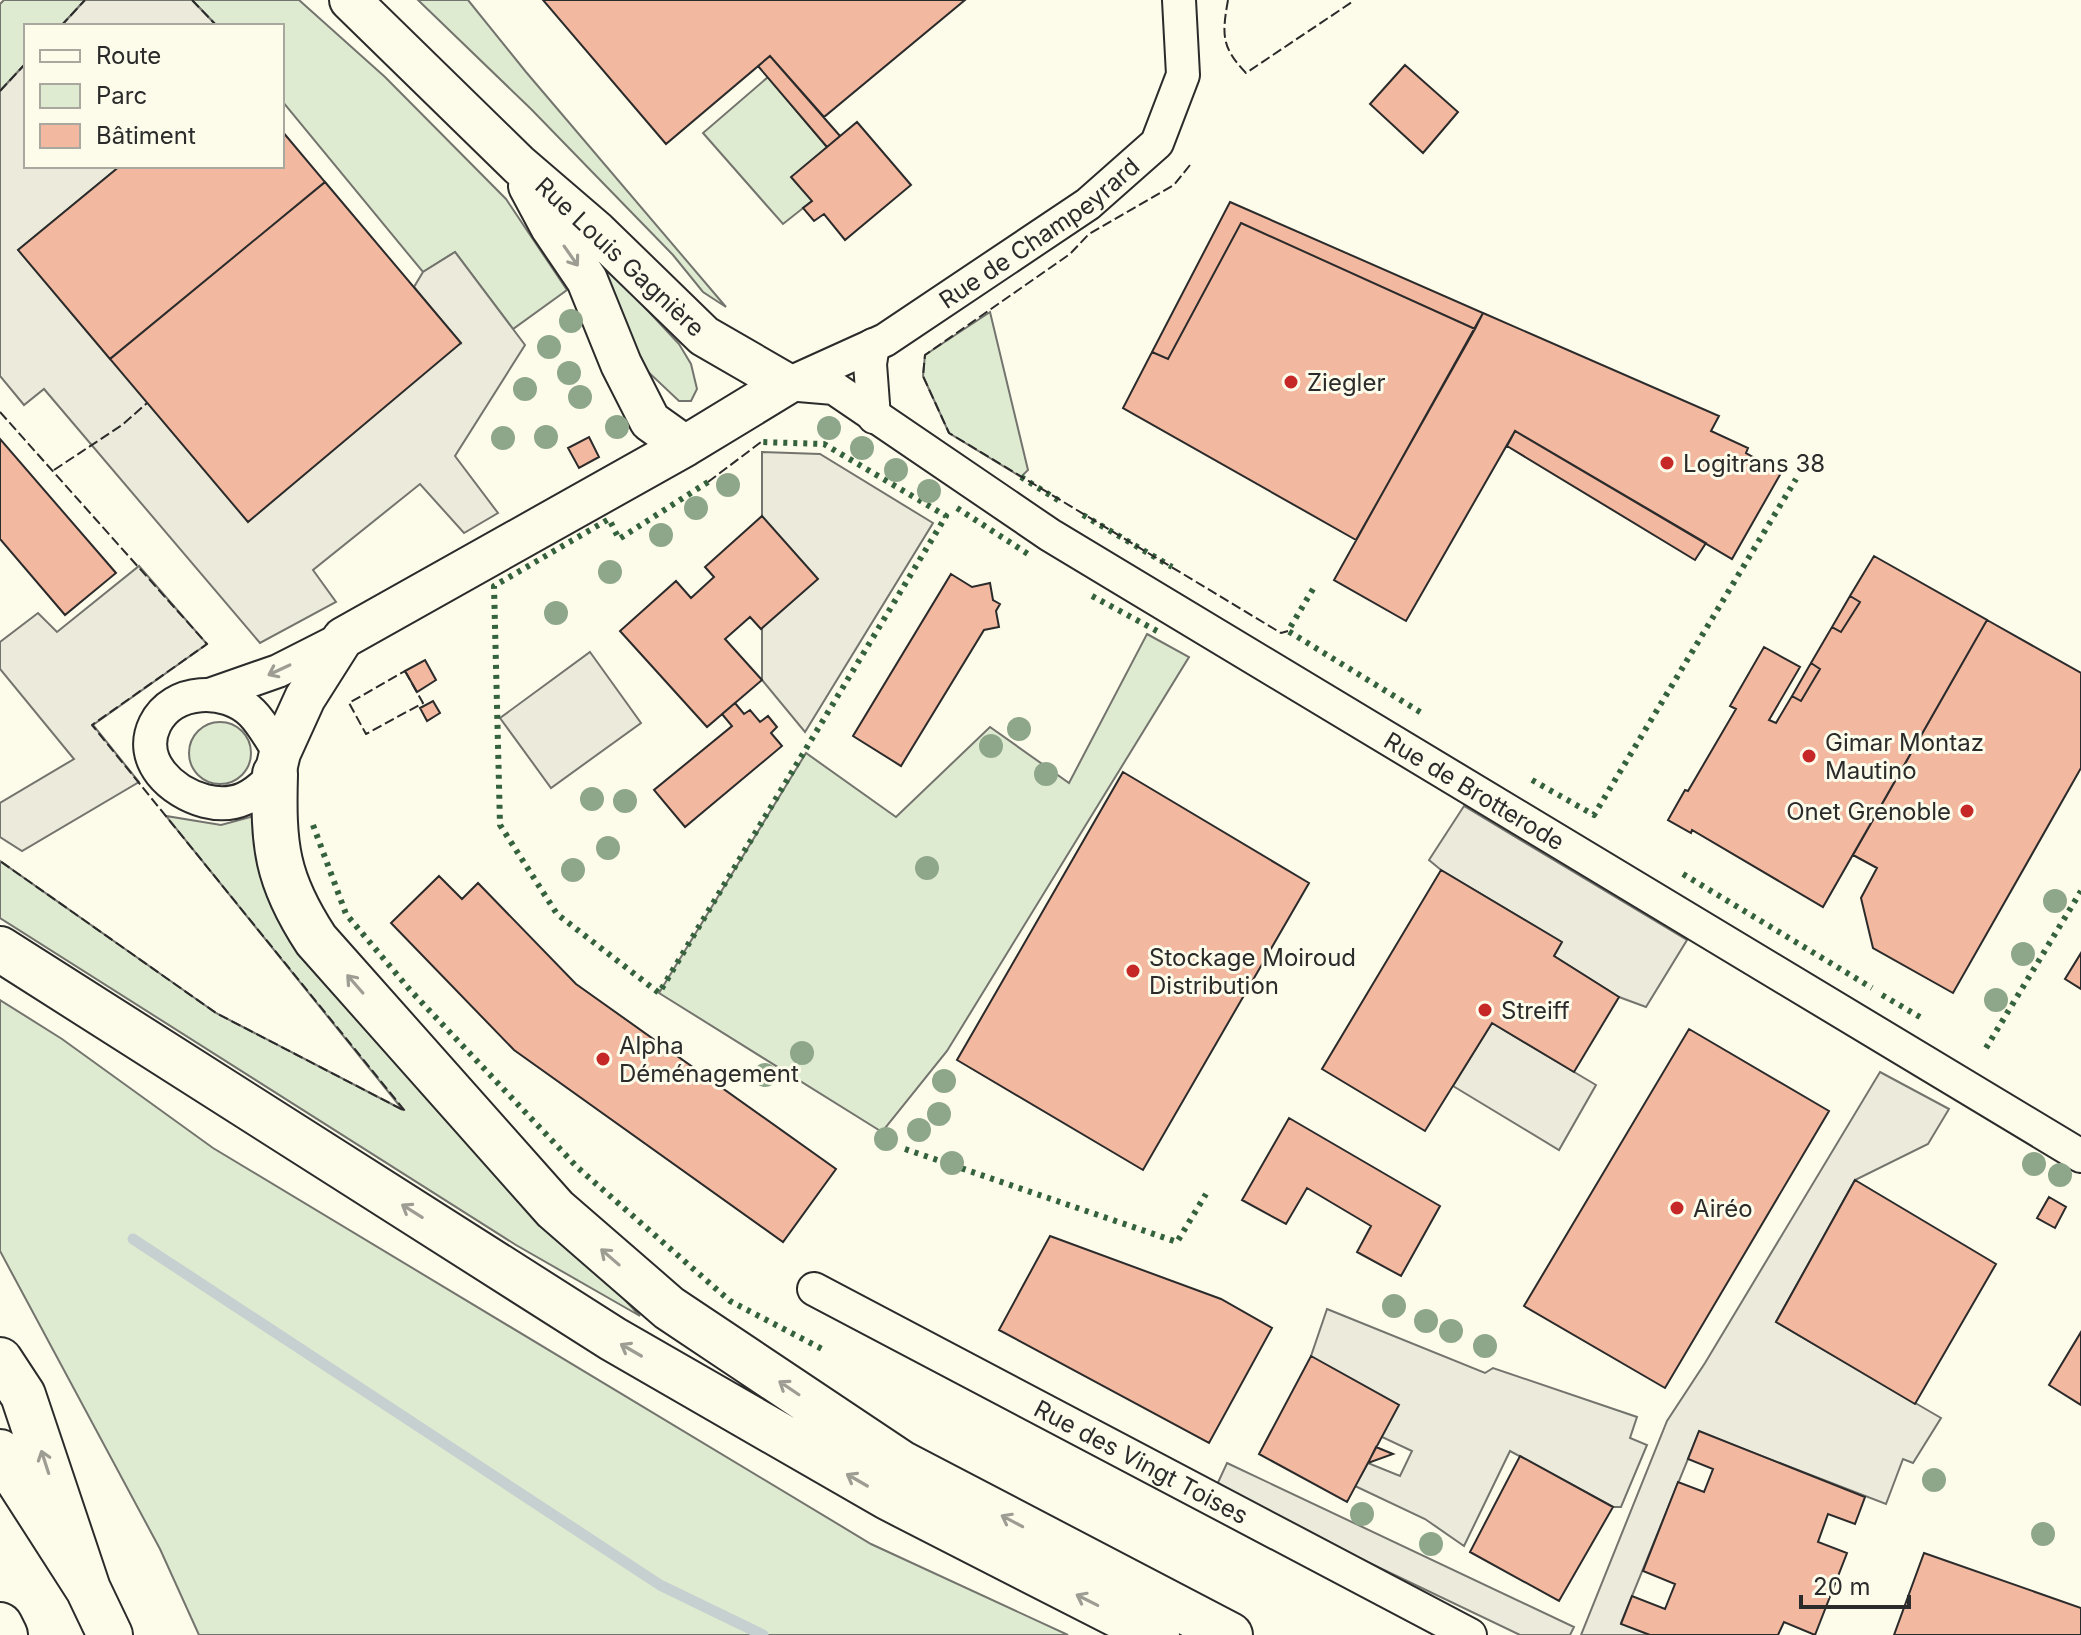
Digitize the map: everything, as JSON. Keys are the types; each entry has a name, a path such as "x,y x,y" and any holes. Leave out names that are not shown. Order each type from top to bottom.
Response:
{"highway":[{"path":"277,764 274,829 285,881 298,913 316,940 555,1209 669,1308 901,1463 1230,1635"},
{"path":"0,949 613,1339 889,1498 1157,1635"},
{"path":"0,1360 23,1395 88,1589 110,1635"},
{"path":"0,1452 88,1589"},
{"path":"0,1625 3,1634"}],"street":[{"name":"Rue Louis Gagnière","path":"350,0 519,165 597,232 704,336 787,384"},
{"name":"Rue de Champeyrard","path":"787,384 885,340 1088,204 1157,143 1183,75 1179,0"},
{"name":"Rue Louis Gagnière","path":"519,165 551,227 587,280 621,364 650,421 685,446"},
{"path":"873,345 870,364 874,417"},
{"path":"343,638 305,698 277,764 258,793 236,802 212,802 189,796 160,773 153,757 151,740 155,724 164,711 174,704 191,696 212,694 278,671 343,638 685,446 787,384"},
{"name":"Rue de Brotterode","path":"787,384 834,388 1050,535 2081,1156"},
{"path":"212,694 233,699 250,711 277,764"},
{"name":"Rue des Vingt Toises","path":"814,1289 1470,1635"}],"green space":[{"path":"4,0 85,0 63,24 24,24 24,65 0,91 0,4"},
{"path":"192,0 299,0 385,77 506,199 567,290 513,329 455,252 423,272 284,103 284,24 215,24"},
{"path":"418,0 468,0 726,307 703,292 673,255 531,109"},
{"path":"768,77 827,147 812,201 783,224 703,133"},
{"path":"594,253 679,344 691,364 697,389 691,401 679,401 644,368"},
{"path":"990,312 1028,470 1021,477 949,433 923,376 925,355"},
{"path":"1147,634 1189,657 947,1051 882,1132 659,993 806,753 896,817 990,727 1069,783"},
{"path":"214,722 226,722 242,731 249,741 249,765 242,775 226,784 214,784 194,770 189,759 189,747 203,727"},
{"path":"258,815 267,892 286,934 311,965 640,1316 516,1245 0,918 0,861 216,1013 403,1110 166,816 221,825"},
{"path":"0,1000 62,1039 213,1148 871,1544 1068,1635 199,1635 160,1549 0,1251"}],"shaded area":[{"path":"85,0 192,0 215,24 63,24"},
{"path":"24,65 24,168 118,168 19,250 460,343 414,287 423,272 455,252 525,345 455,456 498,513 464,533 420,484 313,570 336,602 260,643 44,389 24,405 0,376 0,91"},
{"path":"762,452 820,454 933,523 805,732 762,680"},
{"path":"139,566 207,644 93,725 139,782 22,851 0,837 0,803 74,759 0,669 0,642 38,613 57,632"},
{"path":"590,652 641,723 551,788 500,718"},
{"path":"1464,806 1687,940 1646,1007 1619,997 1554,956 1561,942 1429,860"},
{"path":"1492,1023 1596,1085 1559,1150 1453,1086"},
{"path":"1880,1072 1949,1109 1928,1144 1855,1180 1776,1322 1941,1418 1913,1463 1903,1459 1886,1504 1699,1432 1621,1623 1650,1635 1581,1635 1667,1421"},
{"path":"1327,1309 1485,1373 1493,1368 1637,1417 1630,1438 1647,1445 1621,1507 1613,1507 1510,1451 1464,1546 1425,1519 1355,1486 1368,1463 1400,1476 1412,1451 1382,1437 1311,1356"},
{"path":"1227,1463 1574,1627 1570,1635 1520,1635 1215,1489"}],"building":[{"path":"543,0 965,0 824,117 770,56 666,144"},
{"path":"770,56 840,136 827,147 758,66"},
{"path":"1405,65 1458,112 1423,153 1370,104"},
{"path":"857,122 911,185 845,240 824,214 814,221 803,208 812,201 791,177"},
{"path":"284,133 325,182 110,359 18,250 118,168 284,168"},
{"path":"325,182 461,343 248,522 110,359"},
{"path":"1230,202 1483,313 1475,329 1241,223 1168,359 1152,352"},
{"name":"Ziegler","path":"1241,223 1475,329 1356,540 1123,408 1152,352 1168,359"},
{"name":"Logitrans 38","path":"1483,313 1719,416 1711,431 1748,448 1746,453 1781,473 1732,559 1515,431 1406,621 1334,580"},
{"path":"1515,431 1706,543 1695,560 1507,446"},
{"path":"589,437 599,457 579,468 568,448"},
{"path":"0,439 116,573 65,615 0,539"},
{"path":"762,516 818,579 761,629 750,617 725,639 762,680 707,727 620,631 676,581 691,598 714,577 705,567"},
{"name":"Gimar Montaz Mautino","path":"1874,556 1987,620 1823,907 1692,830 1691,833 1668,820 1736,709 1730,706 1764,647 1800,667 1769,720 1776,723 1792,696 1801,701 1820,669 1811,663 1832,627 1841,632 1860,602 1850,596"},
{"path":"951,574 972,587 990,583 993,600 1000,604 996,611 999,627 984,630 901,766 853,736"},
{"path":"1850,596 1860,602 1841,632 1832,627"},
{"name":"Onet Grenoble","path":"1987,620 2081,673 2081,768 1953,993 1873,948 1861,898 1877,868 1853,855"},
{"path":"425,660 436,680 417,692 405,671"},
{"path":"1811,663 1820,669 1801,701 1792,696"},
{"path":"433,701 440,713 427,721 420,708"},
{"path":"735,703 744,714 750,710 760,722 768,716 777,727 771,733 782,746 685,827 654,790 732,726 722,714"},
{"name":"Stockage Moiroud Distribution","path":"1123,772 1309,883 1143,1170 957,1060"},
{"name":"Streiff","path":"1441,870 1562,942 1554,956 1619,997 1574,1072 1492,1023 1425,1131 1322,1069"},
{"name":"Alpha Déménagement","path":"439,876 462,899 478,883 576,984 836,1169 783,1242 514,1050 391,923"},
{"path":"2081,953 2081,989 2065,979"},
{"name":"Airéo","path":"1689,1029 1829,1111 1665,1388 1524,1306"},
{"path":"1289,1118 1440,1206 1401,1276 1357,1252 1371,1226 1307,1188 1286,1224 1242,1200"},
{"path":"1855,1180 1996,1264 1915,1404 1776,1322"},
{"path":"2049,1197 2066,1207 2055,1228 2037,1218"},
{"path":"1050,1236 1221,1299 1272,1328 1209,1443 999,1330"},
{"path":"2081,1332 2081,1405 2049,1385"},
{"path":"1311,1356 1399,1405 1347,1502 1259,1454"},
{"path":"1699,1431 1865,1497 1855,1524 1828,1514 1818,1542 1847,1553 1815,1635 1784,1622 1778,1635 1650,1635 1621,1624 1632,1596 1665,1609 1675,1584 1643,1571 1678,1482 1704,1492 1713,1469 1688,1459"},
{"path":"1376,1447 1393,1454 1368,1463"},
{"path":"1520,1456 1613,1507 1559,1601 1470,1552"},
{"path":"1924,1553 2081,1608 2081,1635 1894,1635"}],"waterway":[{"path":"133,1239 660,1585 763,1635"}],"hedge":[{"path":"708,482 619,539 609,519 494,586 500,825 557,914 659,993 946,516 824,444 761,442"},
{"path":"1021,477 1061,502"},
{"path":"1532,780 1594,815 1796,479"},
{"path":"957,508 1028,554"},
{"path":"1083,515 1172,567"},
{"path":"1313,589 1288,631 1425,715"},
{"path":"1092,596 1157,631"},
{"path":"313,825 346,914 410,990 577,1167 730,1301 824,1350"},
{"path":"1683,874 1872,988"},
{"path":"1986,1048 2081,891"},
{"path":"1882,995 1920,1017"},
{"path":"905,1149 1177,1242 1206,1194"}],"fence":[{"path":"63,24 85,0"},
{"path":"192,0 215,24"},
{"path":"1228,0 1225,40 1246,73 1352,2"},
{"path":"0,91 24,65"},
{"path":"1190,165 1174,185 1089,234 1070,254 925,355 923,376 949,433 1281,633 1288,631"},
{"path":"54,470 122,425 147,403"},
{"path":"0,412 207,644 92,725 405,1111 216,1013 0,861"},
{"path":"708,482 761,442"},
{"path":"405,671 423,703 366,734 349,703 405,671"}],"place":[{"name":"Ziegler","path":"1291,382"},
{"name":"Logitrans 38","path":"1667,463"},
{"name":"Gimar Montaz Mautino","path":"1809,756"},
{"name":"Onet Grenoble","path":"1967,811"},
{"name":"Stockage Moiroud Distribution","path":"1133,971"},
{"name":"Streiff","path":"1485,1010"},
{"name":"Alpha Déménagement","path":"603,1059"},
{"name":"Airéo","path":"1677,1208"}]}
